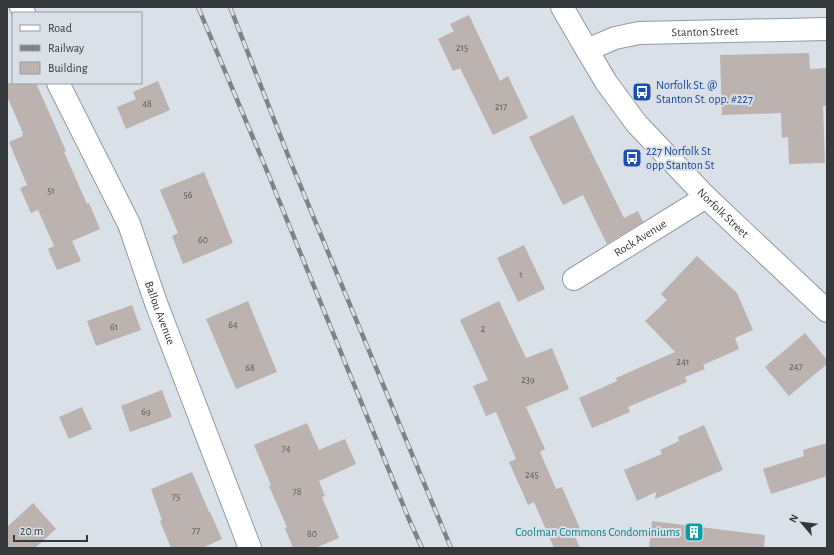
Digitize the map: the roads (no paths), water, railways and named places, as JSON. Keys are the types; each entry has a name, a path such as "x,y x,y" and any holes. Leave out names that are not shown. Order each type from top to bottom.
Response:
{"street":[{"name":"Norfolk Street","path":"562,7 606,82 636,123 706,197 827,311"},
{"name":"Stanton Street","path":"586,50 615,38 638,32 827,28"},
{"name":"Ballou Avenue","path":"59,84 129,224 156,303 250,548"},
{"name":"Rock Avenue","path":"574,279 706,197"}],"railway":[{"path":"198,7 422,548"},
{"path":"230,7 291,163 451,548"}],"place":[{"name":"Norfolk St. @ Stanton St. opp. #227","path":"642,92"},
{"name":"227 Norfolk St opp Stanton St","path":"632,158"},
{"name":"Coolman Commons Condominiums","path":"694,532"}]}
